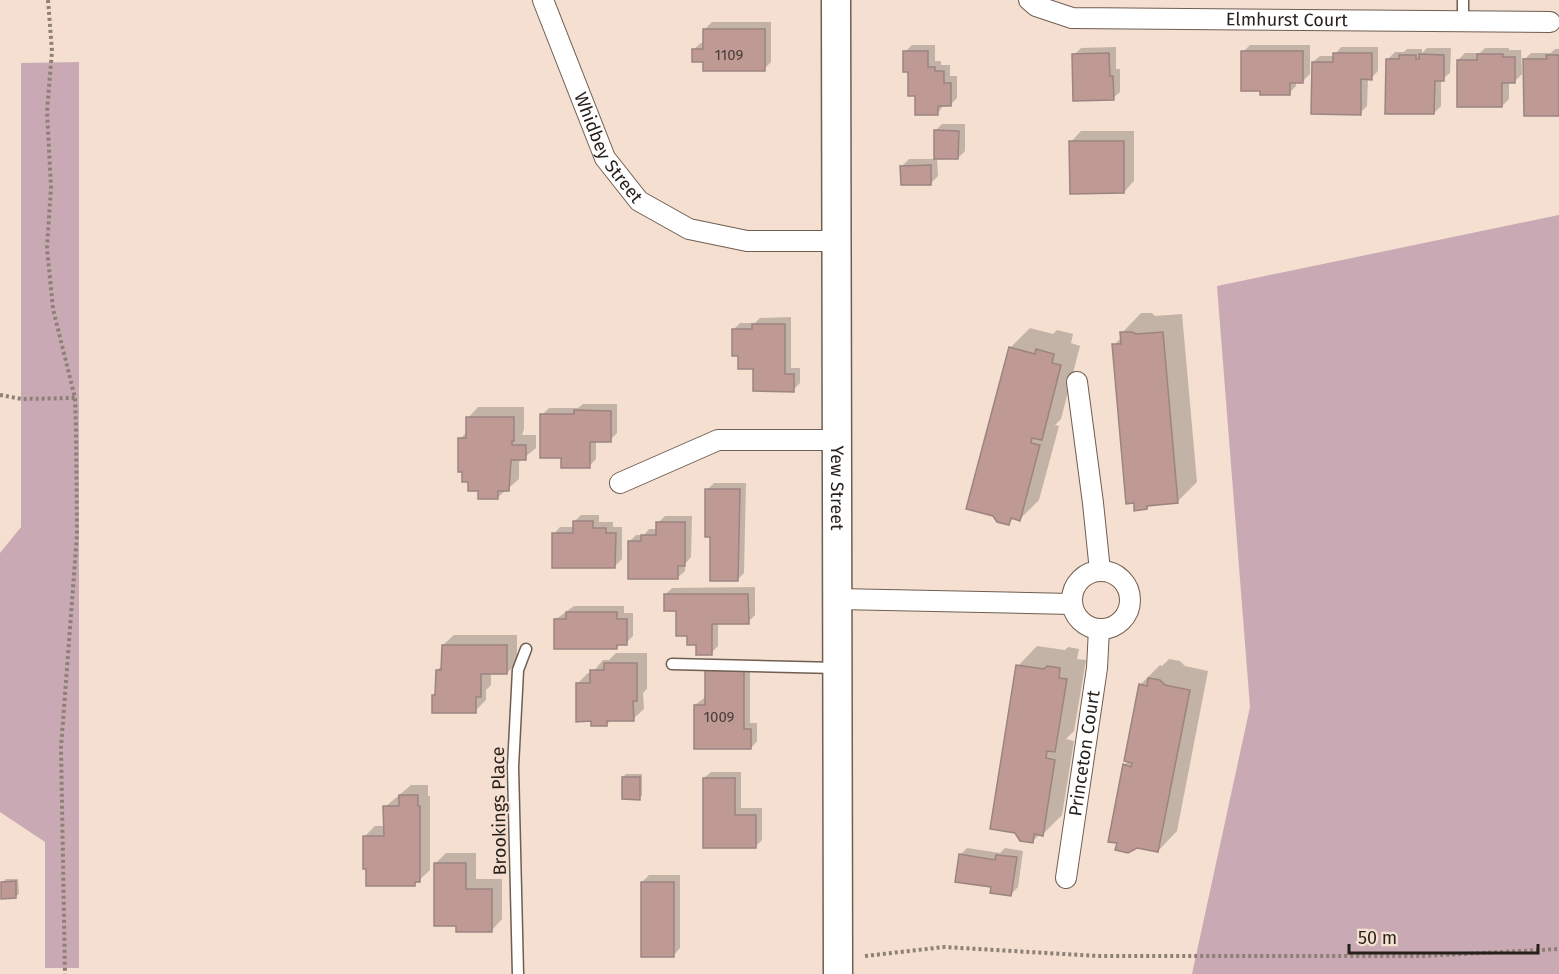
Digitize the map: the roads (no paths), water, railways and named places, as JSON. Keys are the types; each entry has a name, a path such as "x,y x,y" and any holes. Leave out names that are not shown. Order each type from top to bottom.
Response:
{"street":[{"name":"Whidbey Street","path":"543,0 605,158 639,201 689,229 736,239 836,241"},
{"name":"Yew Street","path":"836,0 838,966"},
{"name":"Elmhurst Court","path":"1029,0 1036,6 1072,18 1550,22"},
{"path":"1077,382 1100,571"},
{"path":"620,483 718,440 837,440"},
{"path":"1100,571 1113,574 1123,582 1129,594 1129,607 1123,619 1112,627 1099,629 1086,626 1077,616 1072,604 1072,592 1078,582 1088,574 1100,571"},
{"path":"838,599 1072,604"},
{"name":"Princeton Court","path":"1066,878 1097,668 1099,629"}],"lane":[{"path":"1463,0 1463,22"},
{"name":"Brookings Place","path":"518,974 513,767 518,670 526,649"},
{"path":"672,664 838,668"}]}
